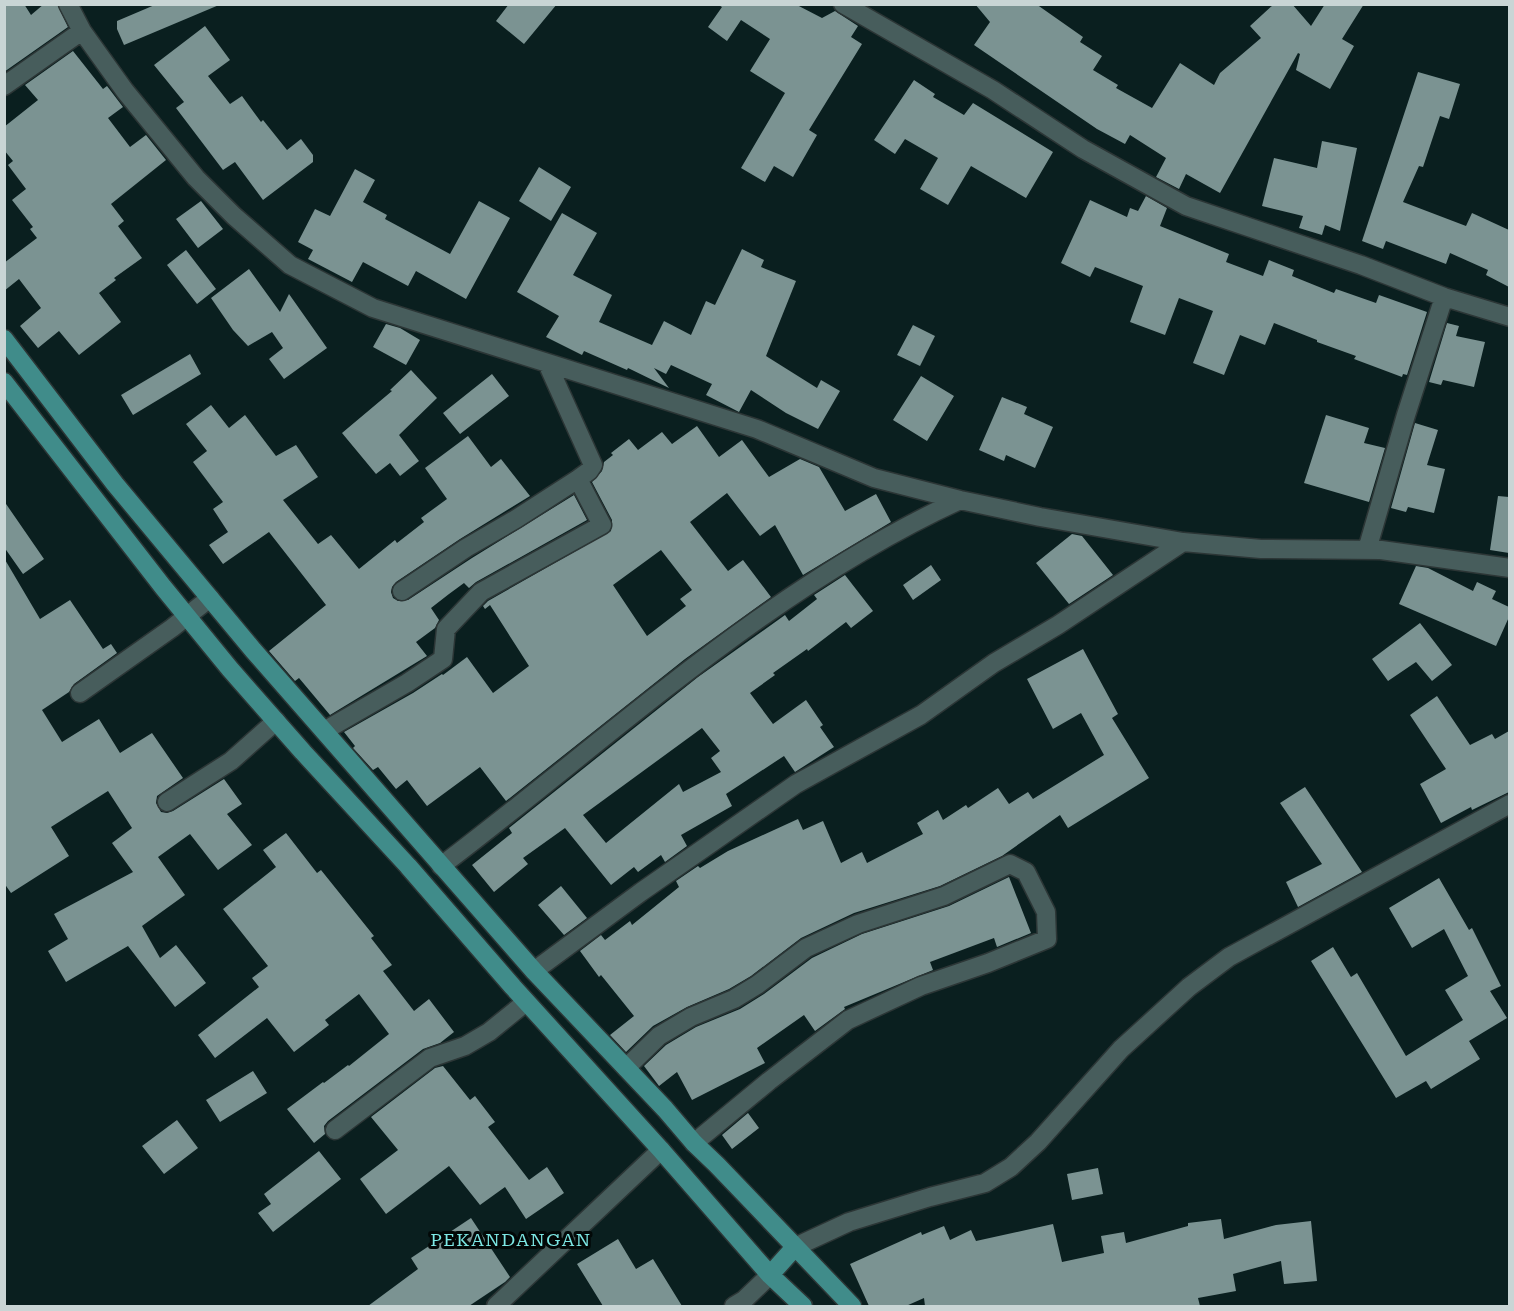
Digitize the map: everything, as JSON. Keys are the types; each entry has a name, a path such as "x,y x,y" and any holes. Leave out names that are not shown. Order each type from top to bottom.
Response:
{"main road":[{"path":"4,339 115,484 441,866 538,967 694,1143 852,1306"},
{"path":"4,382 187,616 270,727 408,866 523,1004 661,1150 770,1275 803,1306"},
{"path":"770,1275 795,1247"}],"street":[{"path":"68,4 82,31 125,92 196,178 234,216 290,265 373,308 757,429 874,478 960,500 1040,517 1183,542 1261,549 1381,550 1509,568"},
{"path":"843,4 993,90 1083,149 1186,206 1361,265 1444,297 1509,317"},
{"path":"4,87 82,31"},
{"path":"1367,550 1406,415 1444,297"},
{"path":"402,591 466,548 578,479 593,465 547,363"},
{"path":"324,731 407,683 443,659 446,629 481,592 602,525 578,479"},
{"path":"441,866 672,682 804,588 913,521 960,500"},
{"path":"538,967 641,891 796,784 921,715 994,663 1058,625 1183,542"},
{"path":"80,693 172,628 210,598"},
{"path":"167,802 231,761 270,727"},
{"path":"795,1247 849,1222 985,1183 1011,1167 1038,1142 1121,1049 1190,987 1229,957 1509,804"},
{"path":"626,1068 659,1036 691,1017 734,999 757,985 806,948 858,924 944,896 1010,864 1026,872 1046,912 1047,939 988,963 921,986 848,1020 694,1143"},
{"path":"335,1130 430,1058 465,1046 489,1032 523,1004"},
{"path":"496,1306 661,1150"},
{"path":"739,1303 770,1275"}],"building":[{"path":"4,4 24,4 31,15 44,4 57,4 68,27 4,72"},
{"path":"157,4 219,5 124,45 117,29 117,21"},
{"path":"509,4 557,4 524,44 496,21"},
{"path":"717,4 795,4 822,18 835,11 858,26 851,37 862,44 809,130 817,135 793,177 774,166 765,182 741,168 785,93 750,71 770,39 741,20 727,41 708,27 722,7"},
{"path":"975,4 1036,4 1083,37 1080,42 1102,56 1093,70 1118,85 1116,88 1152,108 1180,63 1214,85 1220,73 1261,38 1250,26 1274,4 1292,4 1311,26 1325,4 1364,4 1342,39 1354,46 1330,89 1296,70 1300,54 1298,53 1220,193 1186,174 1179,189 1156,177 1166,158 1130,135 1125,144 1097,129 974,45 990,22"},
{"path":"205,26 230,60 208,76 230,104 242,96 261,122 263,120 287,150 301,139 313,155 313,162 263,200 235,162 223,170 176,108 184,102 154,65"},
{"path":"73,51 103,89 107,86 123,107 108,118 130,147 146,135 166,160 111,204 124,221 118,226 142,258 114,278 116,280 99,293 121,322 79,355 59,331 38,348 20,326 41,308 19,279 4,291 4,263 37,238 30,229 33,227 12,200 26,189 8,165 13,161 4,150 4,127 38,100 25,85"},
{"path":"1418,72 1460,84 1449,119 1440,116 1423,167 1419,166 1403,202 1466,226 1472,213 1509,230 1509,287 1486,275 1488,270 1450,253 1446,264 1386,241 1383,249 1362,241"},
{"path":"914,80 935,94 933,97 964,115 973,103 1053,152 1026,198 971,166 948,205 920,189 938,158 905,139 895,154 874,140"},
{"path":"1322,141 1357,148 1340,231 1325,225 1322,235 1299,228 1303,216 1262,206 1274,158 1317,168"},
{"path":"539,167 571,187 551,221 519,201"},
{"path":"355,169 375,180 363,202 387,215 385,219 450,254 479,201 510,218 466,299 416,271 408,286 363,262 352,282 308,259 313,250 298,242 315,209 330,216"},
{"path":"1146,196 1167,208 1160,226 1229,254 1226,262 1263,276 1269,260 1294,270 1292,276 1334,293 1336,289 1376,303 1379,295 1427,312 1407,375 1403,374 1402,377 1354,359 1356,356 1274,323 1265,345 1240,335 1224,375 1193,363 1213,311 1179,298 1165,335 1130,322 1143,286 1095,267 1090,277 1061,263 1090,200 1127,217 1130,208 1138,211"},
{"path":"201,201 223,229 198,248 176,219"},
{"path":"562,213 597,233 573,275 612,295 599,322 652,345 664,321 691,335 706,301 715,305 742,249 764,260 761,267 796,281 766,356 817,388 821,380 840,391 818,429 786,413 751,390 739,412 706,395 712,384 671,365 666,374 654,368 669,388 628,368 627,370 584,351 582,355 546,337 559,316 517,292"},
{"path":"186,250 216,289 197,304 167,265"},
{"path":"249,269 280,312 289,294 327,348 284,379 269,359 283,348 272,332 248,346 233,330 211,298"},
{"path":"1447,323 1459,326 1456,336 1485,342 1474,387 1443,380 1441,385 1429,382"},
{"path":"386,324 400,328 420,340 406,365 373,347"},
{"path":"913,325 935,336 920,366 897,355"},
{"path":"190,354 201,374 133,415 121,395"},
{"path":"411,370 437,398 399,435 419,461 400,476 390,463 376,474 342,433 392,391 390,390"},
{"path":"492,374 509,396 460,434 443,413"},
{"path":"921,376 954,396 927,441 893,420"},
{"path":"1002,397 1027,407 1024,414 1053,427 1035,468 1006,455 1004,461 979,450"},
{"path":"211,405 229,428 245,415 276,456 296,445 318,477 283,500 318,544 331,535 359,569 395,540 397,543 424,522 421,518 447,499 425,468 468,436 491,467 501,459 530,496 396,582 391,592 393,598 398,601 408,600 574,495 587,520 469,588 464,583 449,594 431,608 439,620 435,628 416,642 427,656 330,715 299,678 295,681 269,651 326,605 269,532 223,564 209,545 228,532 213,509 223,502 193,462 207,451 186,424"},
{"path":"1326,415 1369,428 1364,443 1385,448 1369,502 1304,483"},
{"path":"1415,423 1438,430 1427,465 1445,469 1434,513 1408,507 1406,512 1391,508"},
{"path":"697,426 719,457 742,440 769,477 800,459 819,467 845,511 876,494 891,522 803,575 775,525 760,536 727,493 690,522 728,571 743,560 771,597 685,659 506,801 480,767 427,806 407,780 396,789 378,767 373,770 353,748 355,746 344,732 443,675 467,657 493,693 529,666 490,605 485,609 483,606 611,531 612,520 592,482 602,471 604,462 613,455 611,453 629,439 638,450 662,432 672,444","holes":["661,550 692,590 680,599 686,606 647,636 613,585"]},
{"path":"1498,496 1509,497 1509,553 1490,550"},
{"path":"4,501 44,559 23,574 4,547"},
{"path":"1072,534 1082,536 1113,575 1069,604 1036,563"},
{"path":"4,558 40,619 70,600 103,649 111,644 117,653 74,684 69,692 42,710 62,742 99,719 120,753 152,733 183,778 157,796 156,803 161,812 173,811 224,779 242,804 227,814 252,845 218,870 190,834 158,857 185,895 142,926 160,958 176,945 206,983 175,1007 128,946 66,982 48,951 68,939 54,914 133,872 112,843 132,828 108,791 51,827 69,856 11,893 4,883"},
{"path":"931,565 941,580 913,600 903,585"},
{"path":"1416,566 1428,568 1473,591 1477,582 1496,591 1492,599 1509,607 1509,617 1496,646 1399,604"},
{"path":"845,575 873,611 851,628 846,622 808,651 807,649 773,673 775,675 750,693 773,724 806,700 823,725 820,727 834,747 795,772 784,756 726,794 732,806 681,835 687,846 665,862 661,855 638,872 634,867 611,885 565,828 523,858 528,864 494,892 472,865 512,833 509,828 698,677 785,615 789,621 817,599 814,595","holes":["702,728 720,751 711,758 721,772 683,792 679,784 606,843 583,815"]},
{"path":"1420,623 1452,665 1432,681 1416,662 1388,681 1372,659"},
{"path":"1083,649 1118,714 1112,718 1149,778 1068,828 1060,815 1002,856 940,886 854,913 801,938 751,976 653,1026 626,1052 610,1035 634,1016 601,975 599,977 580,951 601,935 605,940 630,921 632,925 679,887 676,881 698,866 700,868 728,851 798,819 803,830 823,821 841,863 862,852 867,863 923,834 917,823 938,810 943,820 966,805 968,808 998,788 1009,804 1028,792 1033,799 1104,755 1081,713 1053,729 1027,679"},
{"path":"1437,696 1470,745 1492,734 1495,739 1509,731 1509,792 1472,810 1471,807 1441,823 1420,784 1446,769 1410,715"},
{"path":"1305,787 1362,872 1298,907 1286,882 1322,864 1280,803"},
{"path":"286,833 317,873 321,870 374,936 371,938 392,965 383,971 414,1011 429,999 454,1032 440,1043 423,1049 328,1121 324,1126 325,1134 314,1143 287,1109 349,1066 389,1034 359,994 325,1020 329,1025 294,1052 267,1018 215,1058 198,1035 259,987 252,978 268,966 223,909 276,867 263,850"},
{"path":"1009,877 1031,933 997,947 994,938 930,962 933,970 844,1007 845,1009 815,1031 804,1015 757,1048 765,1063 692,1100 677,1072 659,1086 644,1066 666,1045 696,1027 740,1009 812,958 862,934 949,906"},
{"path":"1439,878 1469,930 1472,928 1501,986 1490,991 1507,1018 1469,1041 1480,1059 1431,1089 1426,1081 1396,1098 1311,961 1333,947 1351,977 1357,973 1406,1056 1463,1020 1445,990 1468,976 1444,929 1412,948 1389,908"},
{"path":"561,886 587,918 564,935 538,905"},
{"path":"443,1066 470,1100 475,1096 495,1122 488,1127 529,1180 547,1167 564,1193 526,1219 505,1187 480,1205 449,1166 386,1214 360,1179 398,1150 371,1117 435,1068"},
{"path":"253,1071 267,1093 220,1122 206,1100"},
{"path":"748,1113 759,1128 732,1149 722,1135"},
{"path":"177,1120 198,1148 164,1174 142,1146"},
{"path":"319,1151 341,1179 273,1232 258,1213 271,1204 264,1194"},
{"path":"1098,1168 1103,1194 1072,1200 1067,1174"},
{"path":"471,1218 510,1277 505,1282 469,1306 368,1306 418,1269 411,1258"},
{"path":"1221,1219 1224,1239 1276,1225 1311,1221 1317,1281 1284,1284 1281,1261 1233,1274 1236,1291 1198,1298 1200,1306 925,1306 924,1298 906,1306 869,1306 850,1264 921,1232 922,1235 944,1226 950,1240 971,1230 976,1241 1053,1224 1062,1262 1104,1253 1101,1236 1124,1232 1126,1243 1188,1226 1188,1223"},
{"path":"618,1239 636,1269 653,1259 682,1306 603,1306 577,1264"}],"district":[{"name":"PEKANDANGAN","path":"511,1239"}]}
